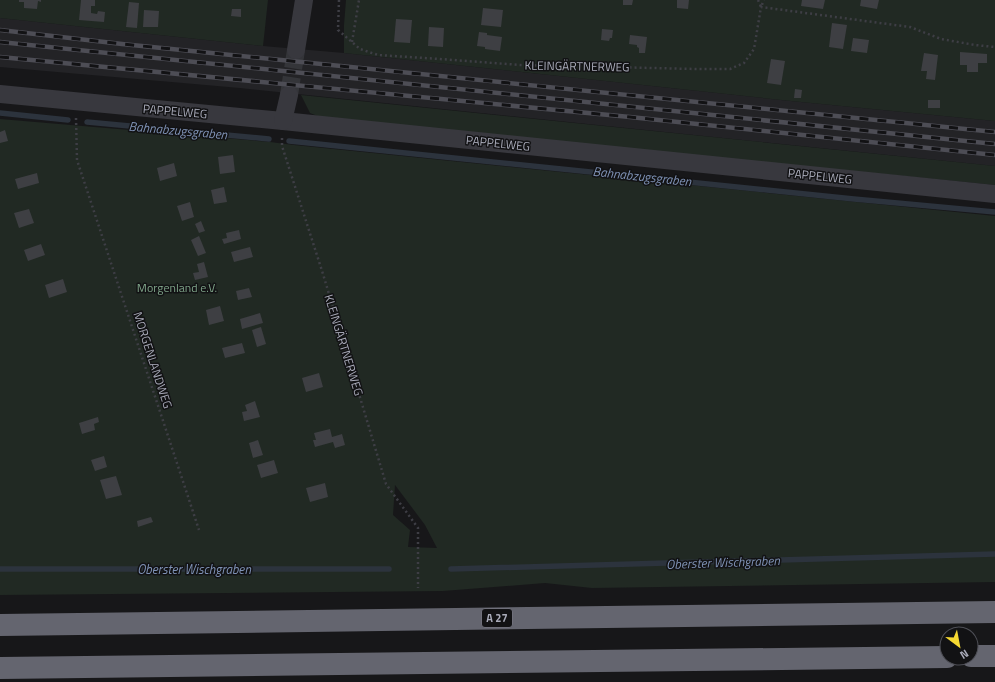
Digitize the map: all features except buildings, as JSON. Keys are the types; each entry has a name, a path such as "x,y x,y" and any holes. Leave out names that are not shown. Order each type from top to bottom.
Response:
{"highway":[{"name":"A 27","path":"0,625 995,612"},
{"path":"979,656 995,656"},
{"path":"0,668 939,657"}],"street":[{"path":"296,50 304,0"},
{"name":"PAPPELWEG","path":"0,94 283,121 995,194"},
{"path":"283,121 289,95"}],"path":[{"name":"KLEINGÄRTNERWEG","path":"338,0 338,30 360,49 378,55 440,58 520,65 689,69 730,69 744,63 754,49 761,7 764,0"},
{"path":"352,43 359,0"},
{"path":"758,0 761,7 910,27 941,39 995,47"},
{"name":"MORGENLANDWEG","path":"75,102 77,160 199,530"},
{"name":"KLEINGÄRTNERWEG","path":"283,121 282,146 323,274 386,484 418,528 418,588"}],"shaded area":[{"path":"0,18 995,121 995,166 240,88 0,67"}],"green space":[{"path":"0,0 268,0 263,46 0,18"},
{"path":"346,0 995,0 995,121 791,101 344,53"},
{"path":"301,95 995,166 995,185 325,119 310,113"},
{"name":"Morgenland e.V.","path":"0,119 270,142 995,216 995,582 592,588 545,583 443,591 0,595","holes":["395,485 425,525 437,548 408,547 410,530 393,515"]}],"waterway":[{"name":"Bahnabzugsgraben","path":"0,113 68,120"},
{"name":"Bahnabzugsgraben","path":"87,122 269,139"},
{"name":"Bahnabzugsgraben","path":"289,141 995,212"},
{"name":"Oberster Wischgraben","path":"451,569 995,554"},
{"name":"Oberster Wischgraben","path":"0,569 389,569"}],"tunnel":[{"path":"289,95 296,50"}],"railway":[{"path":"0,30 122,44 995,132"},
{"path":"0,42 995,144"},
{"path":"0,57 630,117 995,155"}]}
